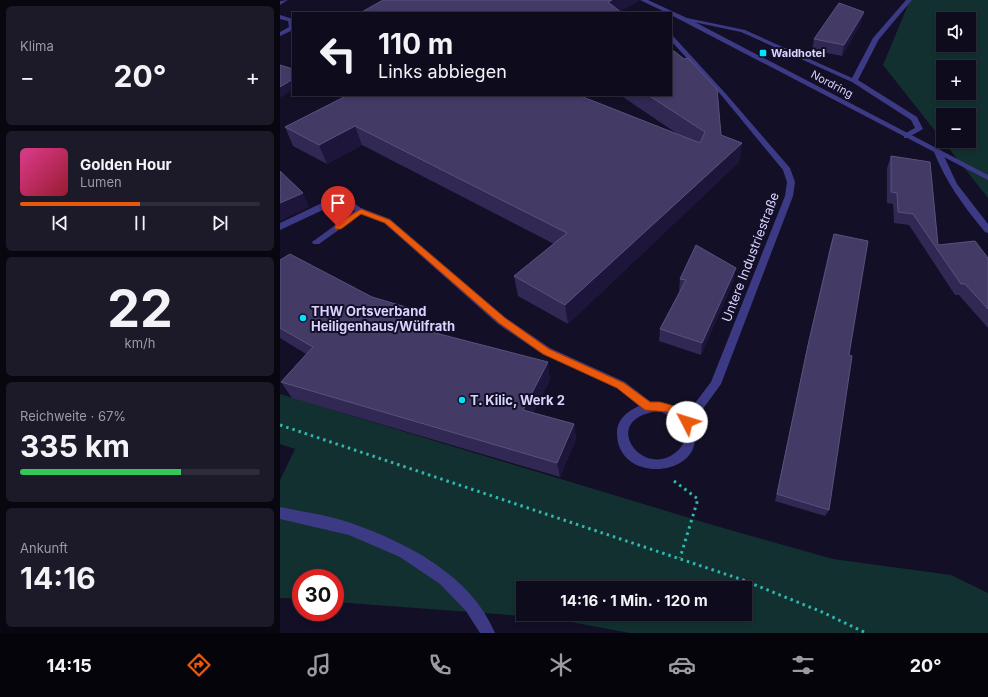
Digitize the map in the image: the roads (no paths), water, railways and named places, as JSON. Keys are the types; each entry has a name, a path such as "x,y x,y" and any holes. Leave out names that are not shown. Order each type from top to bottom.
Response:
{"street":[{"path":"280,3 286,0"},
{"path":"854,81 876,38 909,0"},
{"name":"Nordring","path":"648,1 666,12"},
{"name":"Nordring","path":"672,14 687,20 988,178"},
{"path":"280,17 291,20 292,28 280,34"},
{"path":"687,20 743,31 854,81 914,119 919,129 907,136"},
{"name":"Untere Industriestraße","path":"672,38 689,62 787,170 791,182 789,196 716,384 687,422"},
{"path":"938,152 945,171 958,194 988,230"},
{"path":"280,228 325,205 343,198 361,211 387,222 502,320 546,351 621,386 649,406"},
{"path":"316,242 361,211"},
{"path":"649,406 660,406 680,414 687,422 690,431 688,448 682,456 674,461 664,465 653,465 633,457 627,449 623,436 625,423 631,415 639,410 649,406"},
{"path":"280,513 350,529 405,552 445,579 471,606 488,633"}],"place":[{"name":"Waldhotel","path":"763,53"},
{"name":"THW Ortsverband Heiligenhaus/Wülfrath","path":"303,318"},
{"name":"T. Kilic, Werk 2","path":"462,400"}]}
